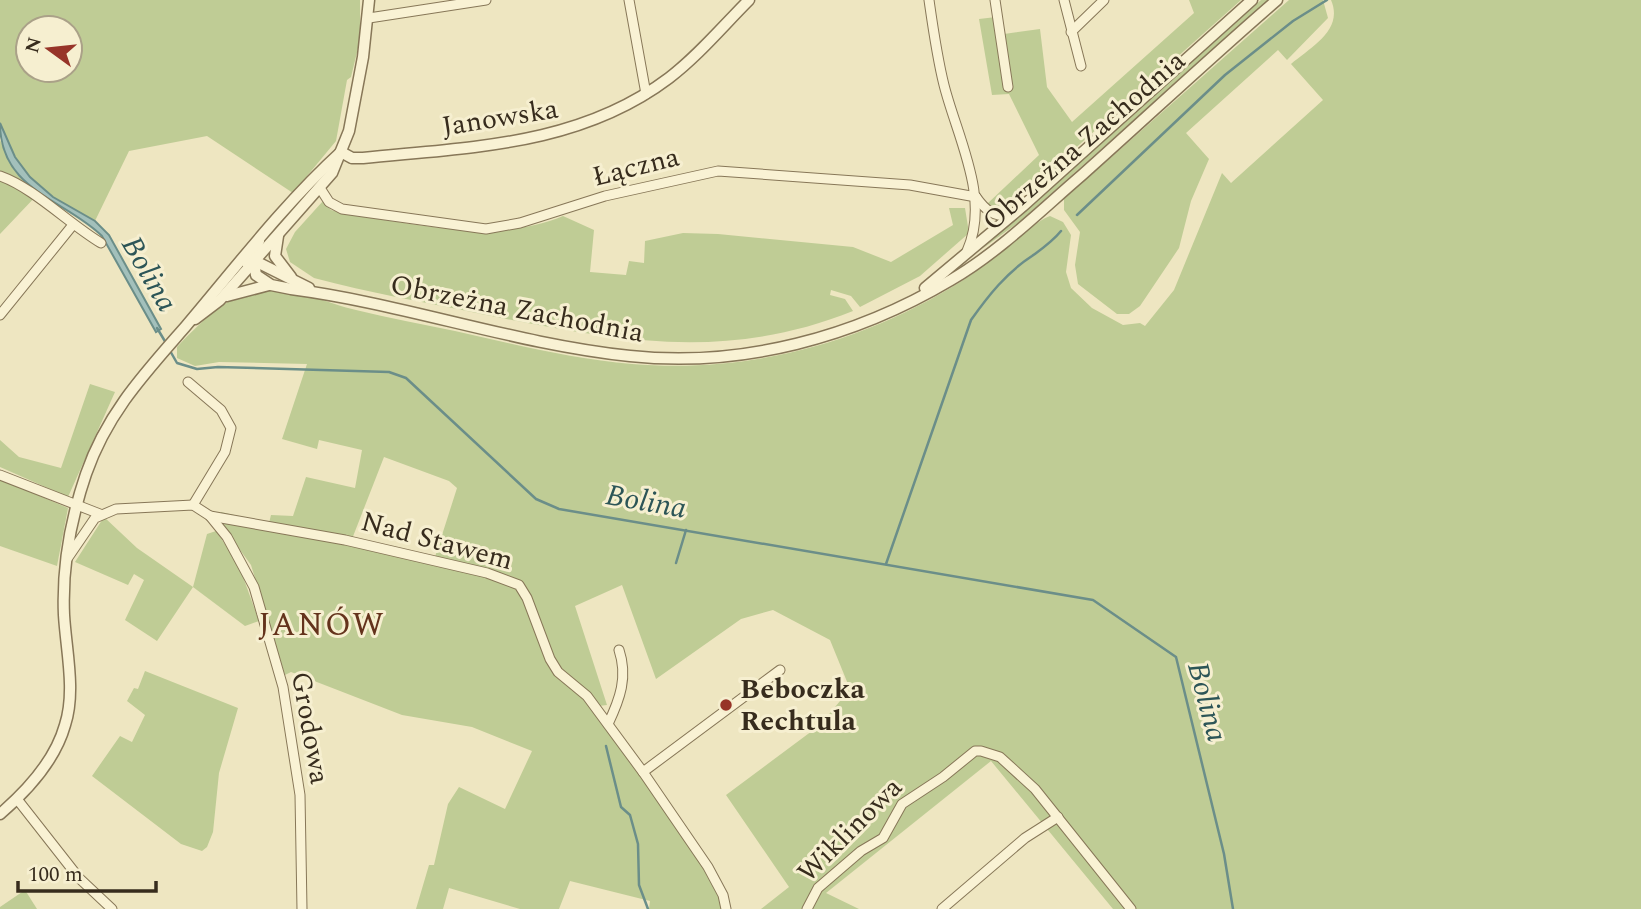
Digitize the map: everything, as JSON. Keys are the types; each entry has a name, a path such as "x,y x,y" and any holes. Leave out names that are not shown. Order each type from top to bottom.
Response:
{"street":[{"path":"220,300 332,173 349,131 369,18 369,0"},
{"path":"369,18 486,0"},
{"path":"629,0 646,94"},
{"name":"Janowska","path":"341,152 352,158 363,158 448,151 543,138 578,128 646,94 671,77 749,0"},
{"path":"929,0 943,81 976,197 973,237 967,253"},
{"path":"995,0 1008,87"},
{"path":"1064,0 1081,66"},
{"path":"1071,32 1104,0"},
{"name":"Obrzeżna Zachodnia","path":"909,301 1010,216 1252,0"},
{"name":"Obrzeżna Zachodnia","path":"271,285 569,347 660,358 719,357 777,349 849,328 952,280 1010,237 1278,0"},
{"path":"0,814 17,799 52,755 66,724 69,695 64,612 66,561 74,518 94,451 113,413 235,267 341,152"},
{"name":"Łączna","path":"320,188 329,202 342,209 459,228 486,229 520,223 605,196 718,171 910,185 976,197"},
{"path":"0,176 18,185 72,226 101,243"},
{"path":"976,197 986,210 997,216 1010,216"},
{"path":"0,315 72,226"},
{"path":"279,233 275,256 293,279"},
{"path":"259,241 253,263 258,278 271,285"},
{"path":"235,267 253,263"},
{"name":"Obrzeżna Zachodnia","path":"253,263 293,279 318,293"},
{"path":"187,324 220,300 244,289 271,285"},
{"path":"74,518 116,509 193,505 225,452 231,428 221,410 188,382"},
{"path":"0,475 64,501 78,503 97,513"},
{"name":"Grodowa","path":"193,505 210,516 242,560 254,587 283,687 300,795 302,909"},
{"path":"66,561 97,513"},
{"name":"Nad Stawem","path":"210,516 345,540 487,573 519,585 558,672 587,695 643,772 708,867 723,895 726,909"},
{"path":"74,518 79,524 89,524"},
{"path":"608,724 623,685 624,665 619,650"},
{"path":"643,772 780,670"},
{"name":"Wiklinowa","path":"807,909 818,888 861,851 883,838 902,804 943,777 975,751 999,757 1035,789 1058,817"},
{"path":"17,799 79,878 112,909"},
{"path":"942,909 1025,838 1058,817 1131,909"}],"green space":[{"path":"0,0 360,0 360,40 351,77 347,80 336,141 293,193 207,136 129,151 95,221 48,194 25,172 11,150 0,123"},
{"path":"1189,0 1241,0 1004,212 987,204 1039,155 1009,94 992,95 979,19 996,17 997,35 1040,29 1047,87 1072,122 1194,13"},
{"path":"1261,0 1269,0 1019,222 982,249"},
{"path":"1289,0 1323,0 1328,18 1287,60 1278,50 1186,133 1209,159 1191,201 1179,248 1140,306 1129,314 1117,314 1078,284 1075,265 1080,232 1064,210 1064,199"},
{"path":"1331,0 1641,0 1641,909 1113,909 991,761 826,893 859,909 761,909 789,887 726,795 820,725 850,689 830,640 773,610 741,619 656,679 622,585 575,606 607,705 590,707 613,723 720,881 729,909 649,909 650,901 570,881 559,909 520,909 449,888 443,909 416,909 429,865 434,865 448,804 459,787 505,809 532,751 472,727 402,715 291,672 285,675 251,565 219,521 221,512 269,523 271,515 293,516 306,477 355,488 362,450 319,440 317,449 282,439 307,364 219,362 195,366 177,358 177,347 194,330 235,298 270,289 295,292 356,310 565,355 632,364 720,364 806,349 888,320 965,279 1034,225 1050,216 1063,222 1071,235 1066,272 1071,288 1092,308 1123,325 1140,323 1145,326 1174,290 1222,173 1231,183 1323,100 1291,64 1323,37 1333,20","holes":["384,457 449,481 457,488 435,557 352,539"]},
{"path":"0,140 18,175 37,195 0,234"},
{"path":"323,201 331,210 350,215 458,229 511,229 563,216 594,230 590,272 626,275 629,261 644,263 645,241 683,233 853,247 891,262 953,225 949,208 965,208 969,233 920,276 860,307 851,296 831,290 830,295 845,299 853,311 805,327 759,337 713,342 668,342 577,332 376,293 314,278 290,262 286,249 295,232"},
{"path":"90,384 115,392 68,497 0,467 0,440 19,457 61,468"},
{"path":"0,479 68,508 57,566 0,546"},
{"path":"104,517 137,548 193,587 157,641 125,620 144,580 134,574 128,585 75,562"},
{"path":"216,531 238,563 259,621 245,626 193,587 207,534"},
{"path":"145,671 238,708 219,773 213,832 207,847 202,851 181,844 92,776 120,736 132,742 145,715 127,701 134,688 138,689"},
{"path":"25,890 37,909 0,909 0,907"}],"water":[{"path":"0,123 15,157 30,177 53,197 95,221 109,235 161,329 156,332 102,236 87,223 37,191 11,164 3,146"}],"waterway":[{"path":"1077,215 1225,75 1293,21 1327,0"},
{"path":"886,564 971,320 1006,277 1061,231"},
{"name":"Bolina","path":"157,328 166,343"},
{"name":"Bolina","path":"169,349 177,363 197,369 218,367 389,372 406,378 536,499 559,509 1093,600 1176,657 1224,854 1233,909"},
{"path":"676,563 686,530"},
{"path":"606,746 621,807 630,815 638,844 639,885 648,909"}],"place":[{"name":"Beboczka Rechtula","path":"726,705"}],"district":[{"name":"JANÓW","path":"322,625"}]}
